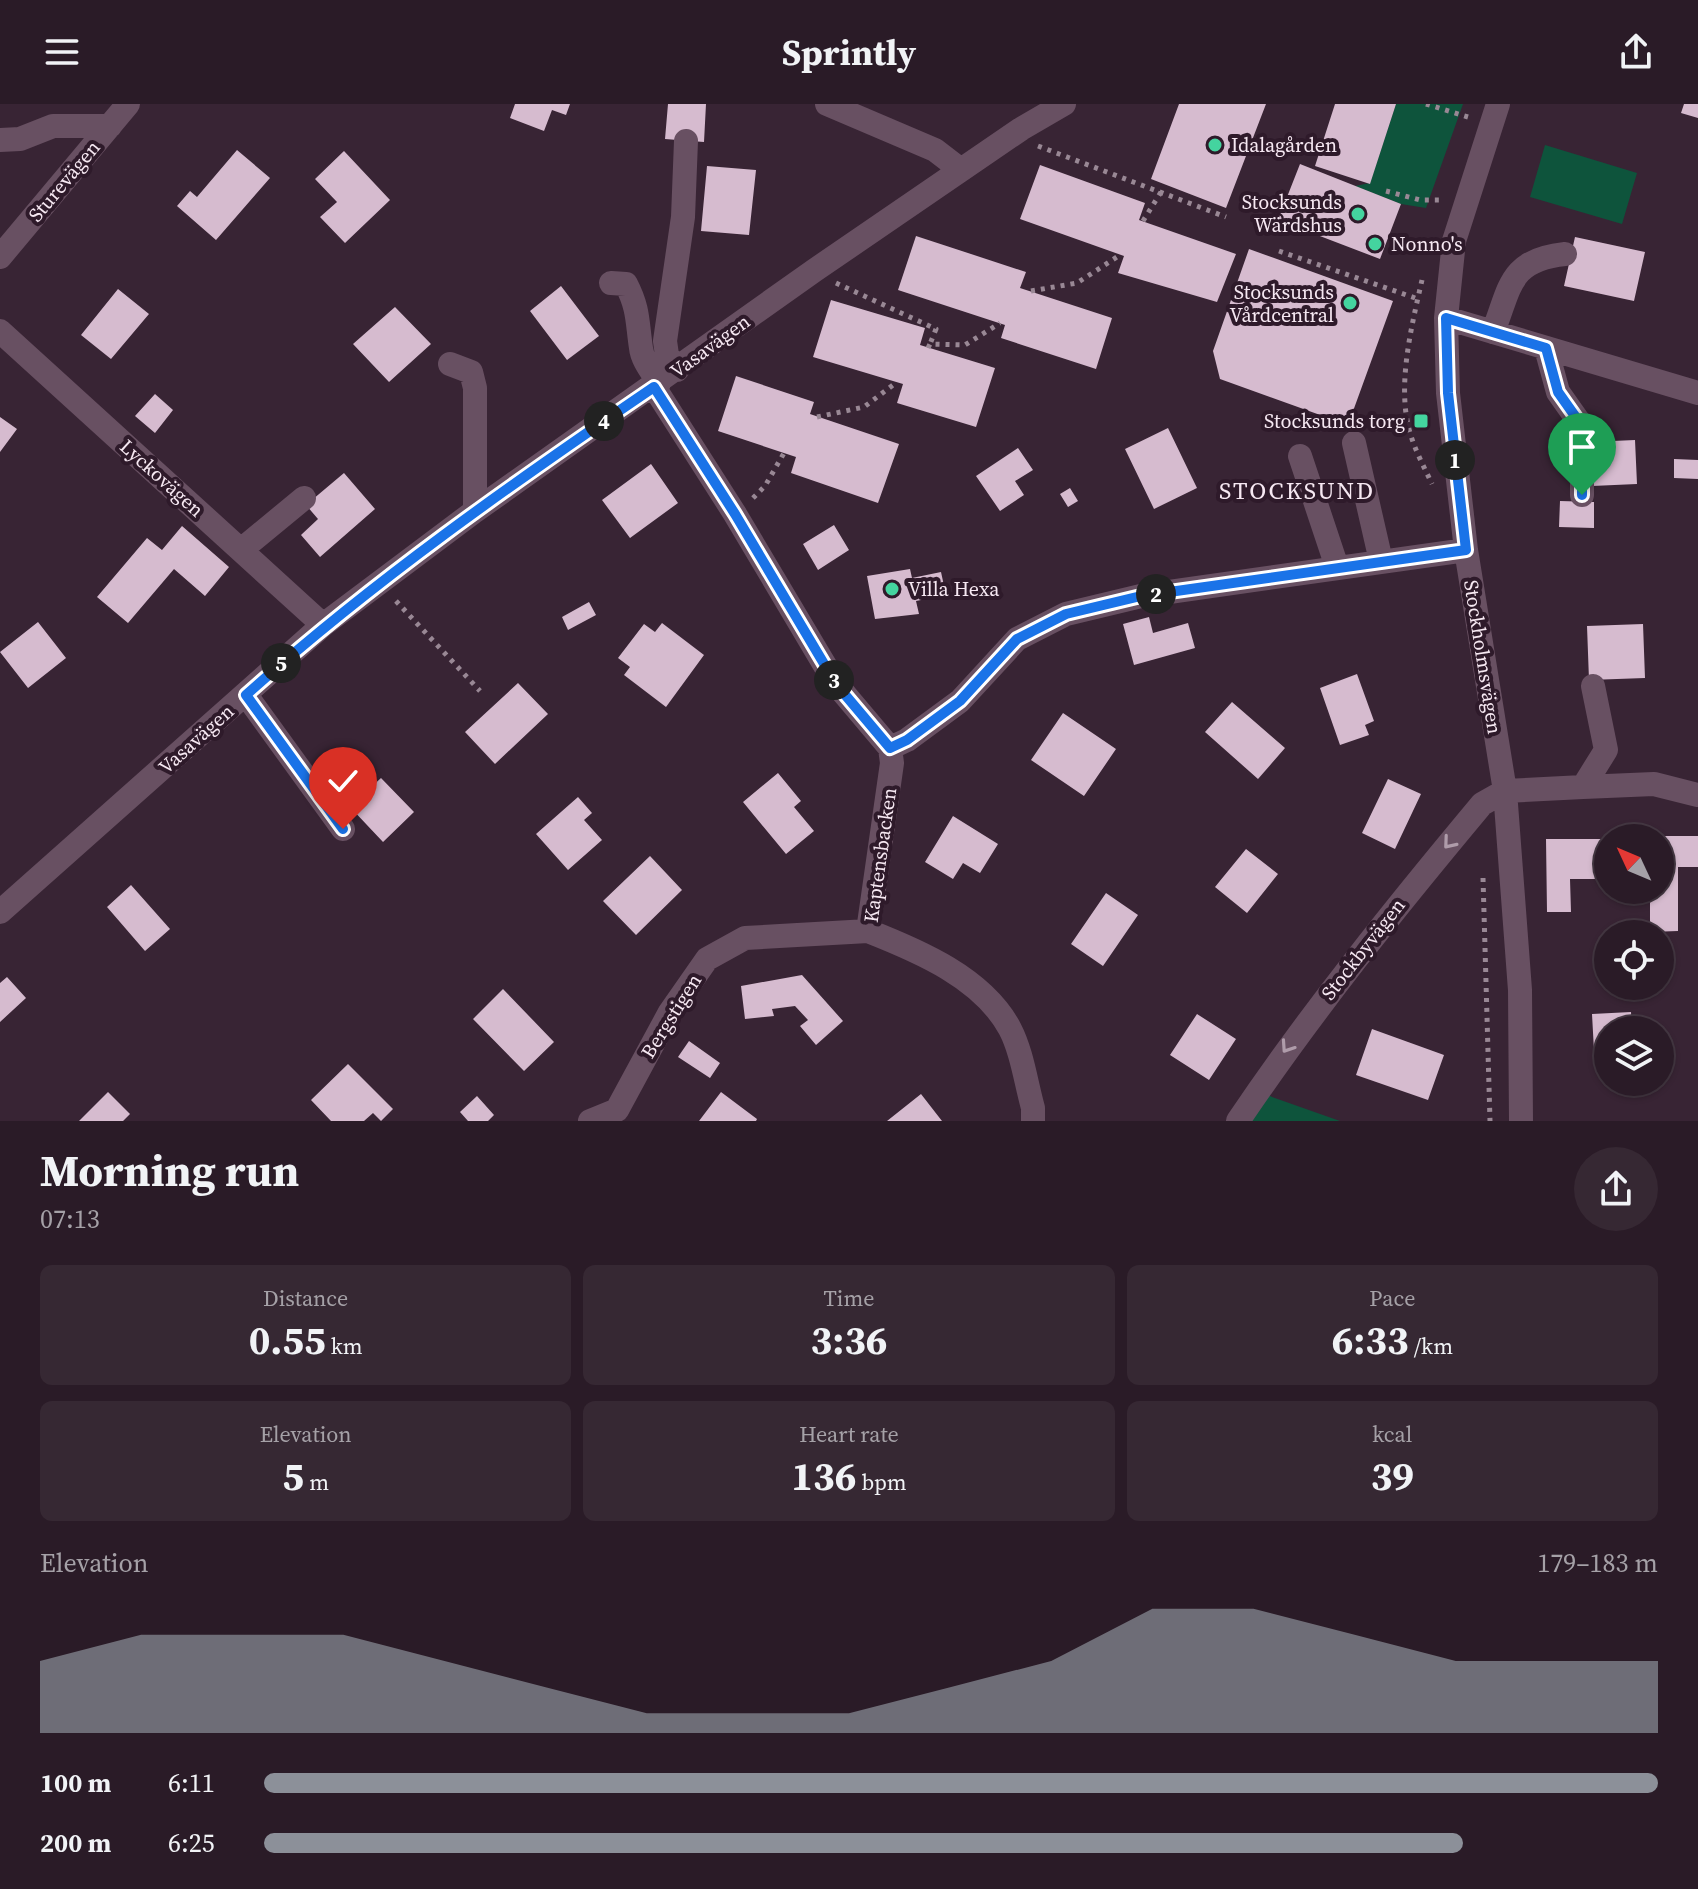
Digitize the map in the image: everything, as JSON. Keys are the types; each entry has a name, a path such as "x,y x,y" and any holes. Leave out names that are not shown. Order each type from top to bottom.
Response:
{"street":[{"name":"Sturevägen","path":"0,257 128,104"},
{"path":"827,104 935,150 961,170"},
{"name":"Vasavägen","path":"0,912 323,625 475,511 815,270 1021,129 1064,104"},
{"name":"Stockholmsvägen","path":"1498,104 1454,241 1446,318 1448,393 1466,550 1505,791 1520,990 1521,1121"},
{"path":"0,140 20,139 53,126 110,126"},
{"path":"663,380 667,355 665,341 683,217 686,141"},
{"path":"1493,332 1515,275 1537,257 1565,254"},
{"path":"611,283 626,284 641,323 641,351 663,380 735,514 836,684 890,748 907,740 960,701 1017,639 1066,614 1141,596 1466,550"},
{"path":"1446,318 1698,393"},
{"name":"Lyckovägen","path":"0,331 323,625"},
{"path":"1546,348 1558,392 1582,426 1582,495"},
{"path":"450,364 471,372 475,388 475,511"},
{"path":"1354,443 1381,561"},
{"path":"1300,456 1333,568"},
{"path":"241,550 304,498"},
{"path":"1583,787 1606,750 1593,686"},
{"path":"246,695 343,829"},
{"name":"Kaptensbacken","path":"890,748 892,763 868,931 926,954 984,996 1010,1029 1033,1108 1033,1121"},
{"path":"1505,791 1654,784 1698,795"},
{"name":"Stockbyvägen","path":"1238,1121 1298,1032 1373,934 1482,804 1505,791"},
{"name":"Bergstigen","path":"590,1121 616,1115 670,1012 707,959 745,938 868,931"}],"path":[{"path":"1426,104 1473,119"},
{"path":"1021,129 1036,146 1226,217"},
{"path":"1386,191 1420,200 1441,200"},
{"path":"1143,221 1161,192"},
{"path":"1279,251 1418,299"},
{"path":"1031,291 1077,283 1120,255"},
{"path":"815,270 848,291 936,329 929,346 965,345 1000,323"},
{"path":"817,417 864,407 897,382"},
{"path":"735,514 765,486 784,453"},
{"path":"379,583 480,691"}],"green space":[{"path":"1396,104 1463,104 1426,208 1401,204 1355,186 1370,183"},
{"path":"1545,145 1637,173 1622,224 1530,197"},
{"path":"1265,1093 1272,1097 1340,1121 1248,1121"}],"building":[{"path":"515,104 570,104 566,115 552,110 544,131 510,118"},
{"path":"668,104 706,104 704,142 665,139"},
{"path":"1179,104 1266,104 1226,208 1151,179"},
{"path":"1335,104 1396,104 1370,184 1315,166"},
{"path":"1684,104 1698,104 1698,118 1681,113"},
{"path":"237,150 270,178 216,240 177,206 190,191 197,197"},
{"path":"344,151 390,200 345,243 320,217 337,202 315,179"},
{"path":"1300,164 1401,204 1380,259 1278,220"},
{"path":"1040,165 1145,203 1139,220 1236,254 1217,302 1118,273 1124,256 1020,219"},
{"path":"707,166 756,170 749,235 701,231"},
{"path":"916,236 1026,272 1020,288 1112,318 1096,369 1001,338 1005,325 898,290"},
{"path":"1575,237 1645,252 1634,301 1564,286"},
{"path":"1249,249 1393,301 1348,425 1220,379 1213,351"},
{"path":"561,286 599,336 567,360 530,311"},
{"path":"118,289 149,314 111,359 81,335"},
{"path":"831,300 925,328 920,345 995,368 976,427 897,403 903,384 813,357"},
{"path":"395,307 431,344 389,382 353,344"},
{"path":"736,376 814,402 810,414 899,444 878,503 791,473 796,457 718,431"},
{"path":"155,394 173,410 155,433 135,416"},
{"path":"0,417 17,429 0,452"},
{"path":"1168,428 1197,488 1154,509 1125,449"},
{"path":"1635,440 1637,484 1592,486 1590,442"},
{"path":"1018,448 1033,470 1015,481 1024,495 1000,511 976,476"},
{"path":"1674,459 1698,460 1698,479 1674,478"},
{"path":"651,464 678,503 630,538 602,500"},
{"path":"344,473 375,509 320,557 301,535 318,519 306,505"},
{"path":"1070,488 1078,501 1068,507 1060,494"},
{"path":"1560,501 1594,502 1594,528 1559,527"},
{"path":"834,525 849,550 818,570 803,544"},
{"path":"182,526 229,567 205,596 174,569 128,623 97,597 147,538 162,550"},
{"name":"Villa Hexa","path":"910,569 912,578 941,572 946,595 916,601 919,614 875,619 867,576"},
{"path":"589,602 596,615 568,630 562,617"},
{"path":"1149,617 1153,633 1188,623 1195,648 1134,665 1123,624"},
{"path":"38,622 66,658 28,688 0,652"},
{"path":"662,623 704,655 666,707 624,675 630,667 618,658 644,624 655,632"},
{"path":"1643,624 1645,678 1589,680 1587,626"},
{"path":"1357,674 1374,721 1365,725 1369,735 1340,745 1320,688"},
{"path":"518,683 548,714 495,764 465,732"},
{"path":"1232,702 1285,748 1258,779 1205,732"},
{"path":"1063,713 1116,749 1084,796 1031,760"},
{"path":"778,773 801,801 794,807 814,831 786,854 743,802"},
{"path":"381,778 414,812 383,842 350,807"},
{"path":"1388,779 1421,794 1395,849 1362,833"},
{"path":"578,797 592,813 584,820 602,840 568,870 536,834"},
{"path":"953,816 998,844 980,873 963,863 953,879 925,862"},
{"path":"1674,836 1698,836 1698,867 1678,867 1678,931 1674,931 1674,920 1650,920 1650,904 1674,904"},
{"path":"1546,839 1594,839 1594,879 1570,879 1571,912 1547,912"},
{"path":"1246,849 1278,874 1247,913 1215,887"},
{"path":"650,856 682,890 636,935 603,901"},
{"path":"131,885 170,929 145,951 107,907"},
{"path":"1106,893 1138,915 1103,966 1071,944"},
{"path":"802,975 843,1021 816,1045 800,1026 808,1020 795,1006 772,1009 774,1016 745,1019 741,986"},
{"path":"7,977 26,998 0,1022 0,983"},
{"path":"503,989 554,1042 524,1071 473,1019"},
{"path":"1631,1012 1631,1016 1594,1016 1594,1051 1592,1014"},
{"path":"1197,1014 1236,1039 1209,1080 1170,1055"},
{"path":"1372,1029 1444,1055 1428,1100 1356,1075"},
{"path":"689,1041 720,1063 710,1078 678,1057"},
{"path":"348,1064 393,1109 381,1121 373,1113 364,1121 331,1121 311,1100"},
{"path":"108,1092 130,1114 123,1121 79,1121"},
{"path":"721,1092 757,1119 756,1121 699,1121"},
{"path":"921,1094 942,1121 887,1121"},
{"path":"477,1096 494,1115 488,1121 468,1121 460,1112"}],"place":[{"name":"Idalagården","path":"1215,145"},
{"name":"Stocksunds Wärdshus","path":"1358,214"},
{"name":"Nonno's","path":"1375,244"},
{"name":"Stocksunds Vårdcentral","path":"1350,303"},
{"name":"Stocksunds torg","path":"1421,421"},
{"name":"Villa Hexa","path":"892,589"}],"district":[{"name":"STOCKSUND","path":"1297,491"}],"route":[{"path":"343,829 246,695 323,625 475,511 654,387 735,514 836,684 890,748 907,740 960,701 1017,639 1066,614 1141,596 1466,550 1448,393 1446,318 1546,348 1558,392 1582,426 1582,495"}]}
